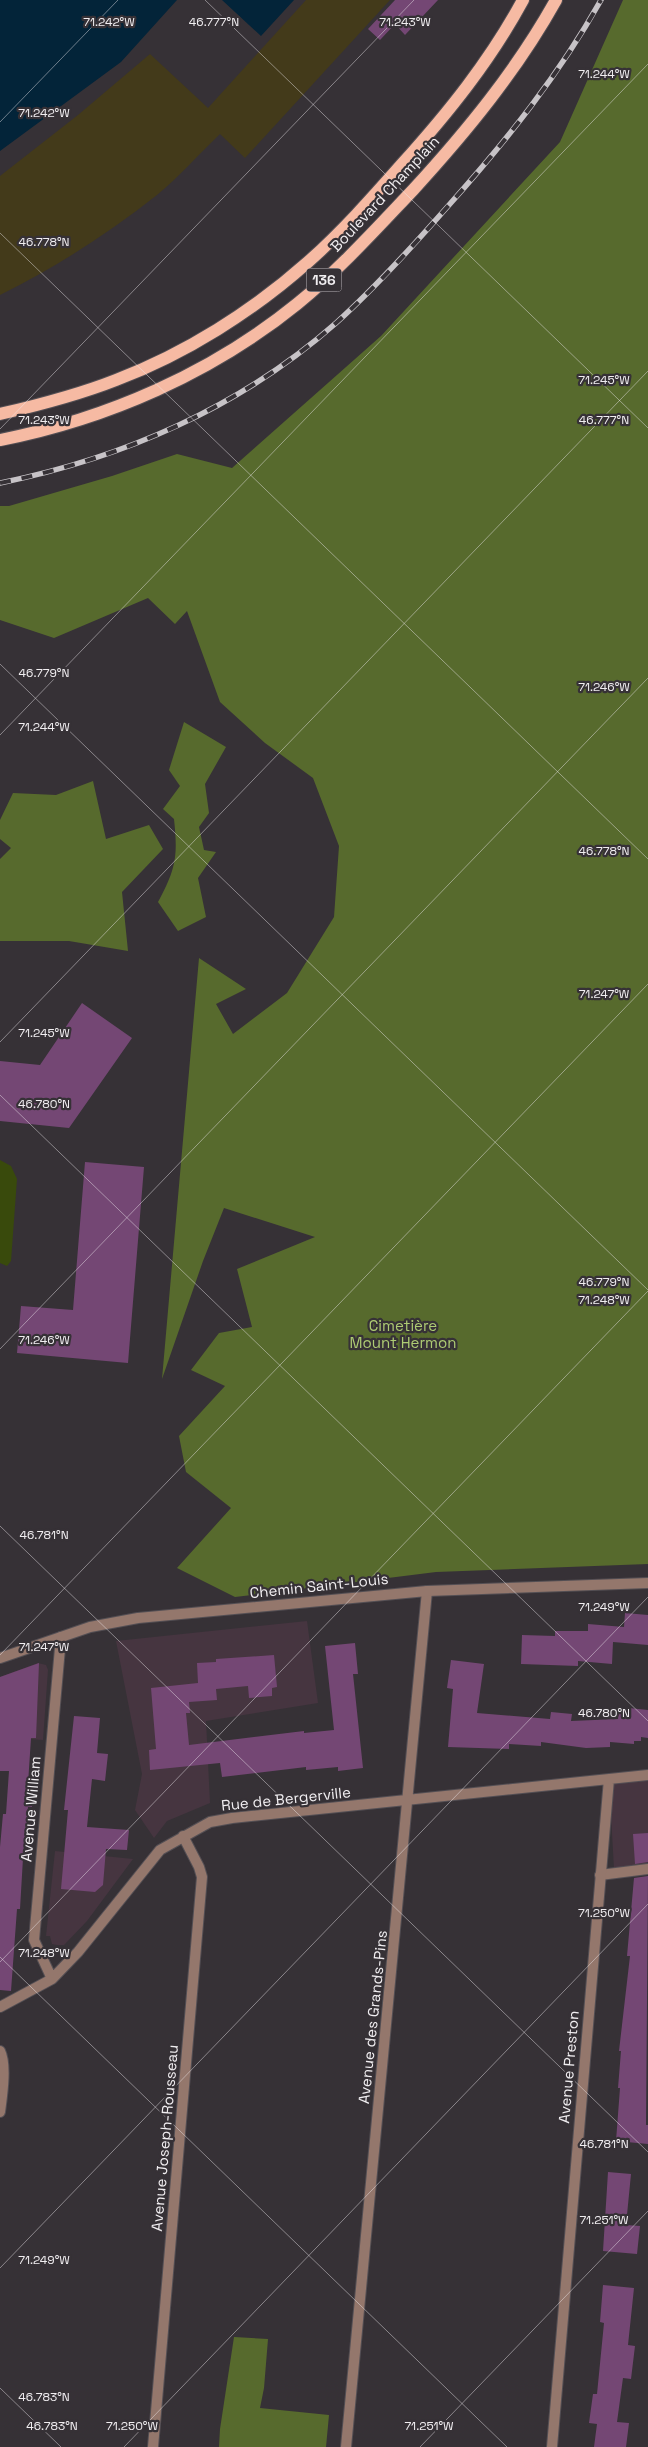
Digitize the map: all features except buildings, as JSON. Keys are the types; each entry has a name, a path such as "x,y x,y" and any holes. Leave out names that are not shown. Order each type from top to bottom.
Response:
{"main road":[{"name":"Boulevard Champlain","path":"0,414 99,386 150,366 181,350 272,291 308,262 343,228 424,139 472,82 523,0"},
{"name":"Boulevard Champlain","path":"0,440 86,418 146,395 208,363 296,304 335,271 382,223 477,116 521,59 556,0"}],"street":[{"name":"Chemin Saint-Louis","path":"0,1658 90,1627 138,1618 427,1590 648,1583"},
{"name":"Avenue des Grands-Pins","path":"346,2447 409,1801 427,1590"},
{"name":"Avenue William","path":"52,1979 34,1940 61,1638"},
{"name":"Rue de Bergerville","path":"0,2007 52,1979 118,1904 160,1850 210,1822 232,1818 648,1775"},
{"name":"Avenue Preston","path":"552,2447 608,1779"},
{"name":"Avenue Joseph-Rousseau","path":"153,2447 202,1877 183,1836"},
{"path":"600,1875 648,1869"},
{"path":"0,2051 2,2056 3,2087 0,2112"}],"shaded area":[{"path":"307,1621 318,1703 206,1721 210,1803 167,1821 154,1838 135,1810 142,1774 116,1641"},
{"path":"38,1663 46,1665 48,1670 43,1740 0,1737 0,1677"},
{"path":"648,1775 648,1871 614,1869 609,1779"},
{"path":"55,1851 133,1859 87,1921 64,1945 52,1944 50,1936 46,1936"}],"green space":[{"name":"Cimetière Mount Hermon","path":"623,0 648,0 648,1564 436,1572 235,1597 177,1568 231,1508 186,1472 179,1436 225,1386 191,1370 219,1333 252,1327 237,1269 315,1237 224,1208 203,1261 162,1379 199,958 246,989 216,1004 233,1034 287,993 334,917 339,846 313,778 265,743 220,702 187,611 175,624 148,598 54,638 0,620 0,506 9,506 112,476 177,454 232,468 381,336 560,142"},
{"path":"184,722 226,747 205,784 209,813 199,827 204,850 216,852 198,878 206,917 178,931 158,902 169,880 174,862 176,843 174,819 163,809 180,786 169,770"},
{"path":"93,781 106,839 149,825 163,849 122,892 128,951 69,941 0,941 0,859 11,848 0,839 0,820 13,793 56,795"},
{"path":"0,1160 11,1166 17,1179 11,1261 7,1266 0,1263"},
{"path":"234,2337 268,2339 264,2388 260,2408 329,2415 326,2447 219,2447"}],"sand":[{"path":"306,0 390,0 245,158 220,134 165,188 120,223 61,262 0,295 0,176 78,115 150,54 208,108"}],"water":[{"path":"0,0 177,0 121,62 0,151"},
{"path":"222,0 294,0 261,36"}],"railway":[{"path":"0,483 46,472 135,444 220,404 261,380 299,353 336,323 365,295 408,251 470,181 531,107 568,55 601,0"}]}
